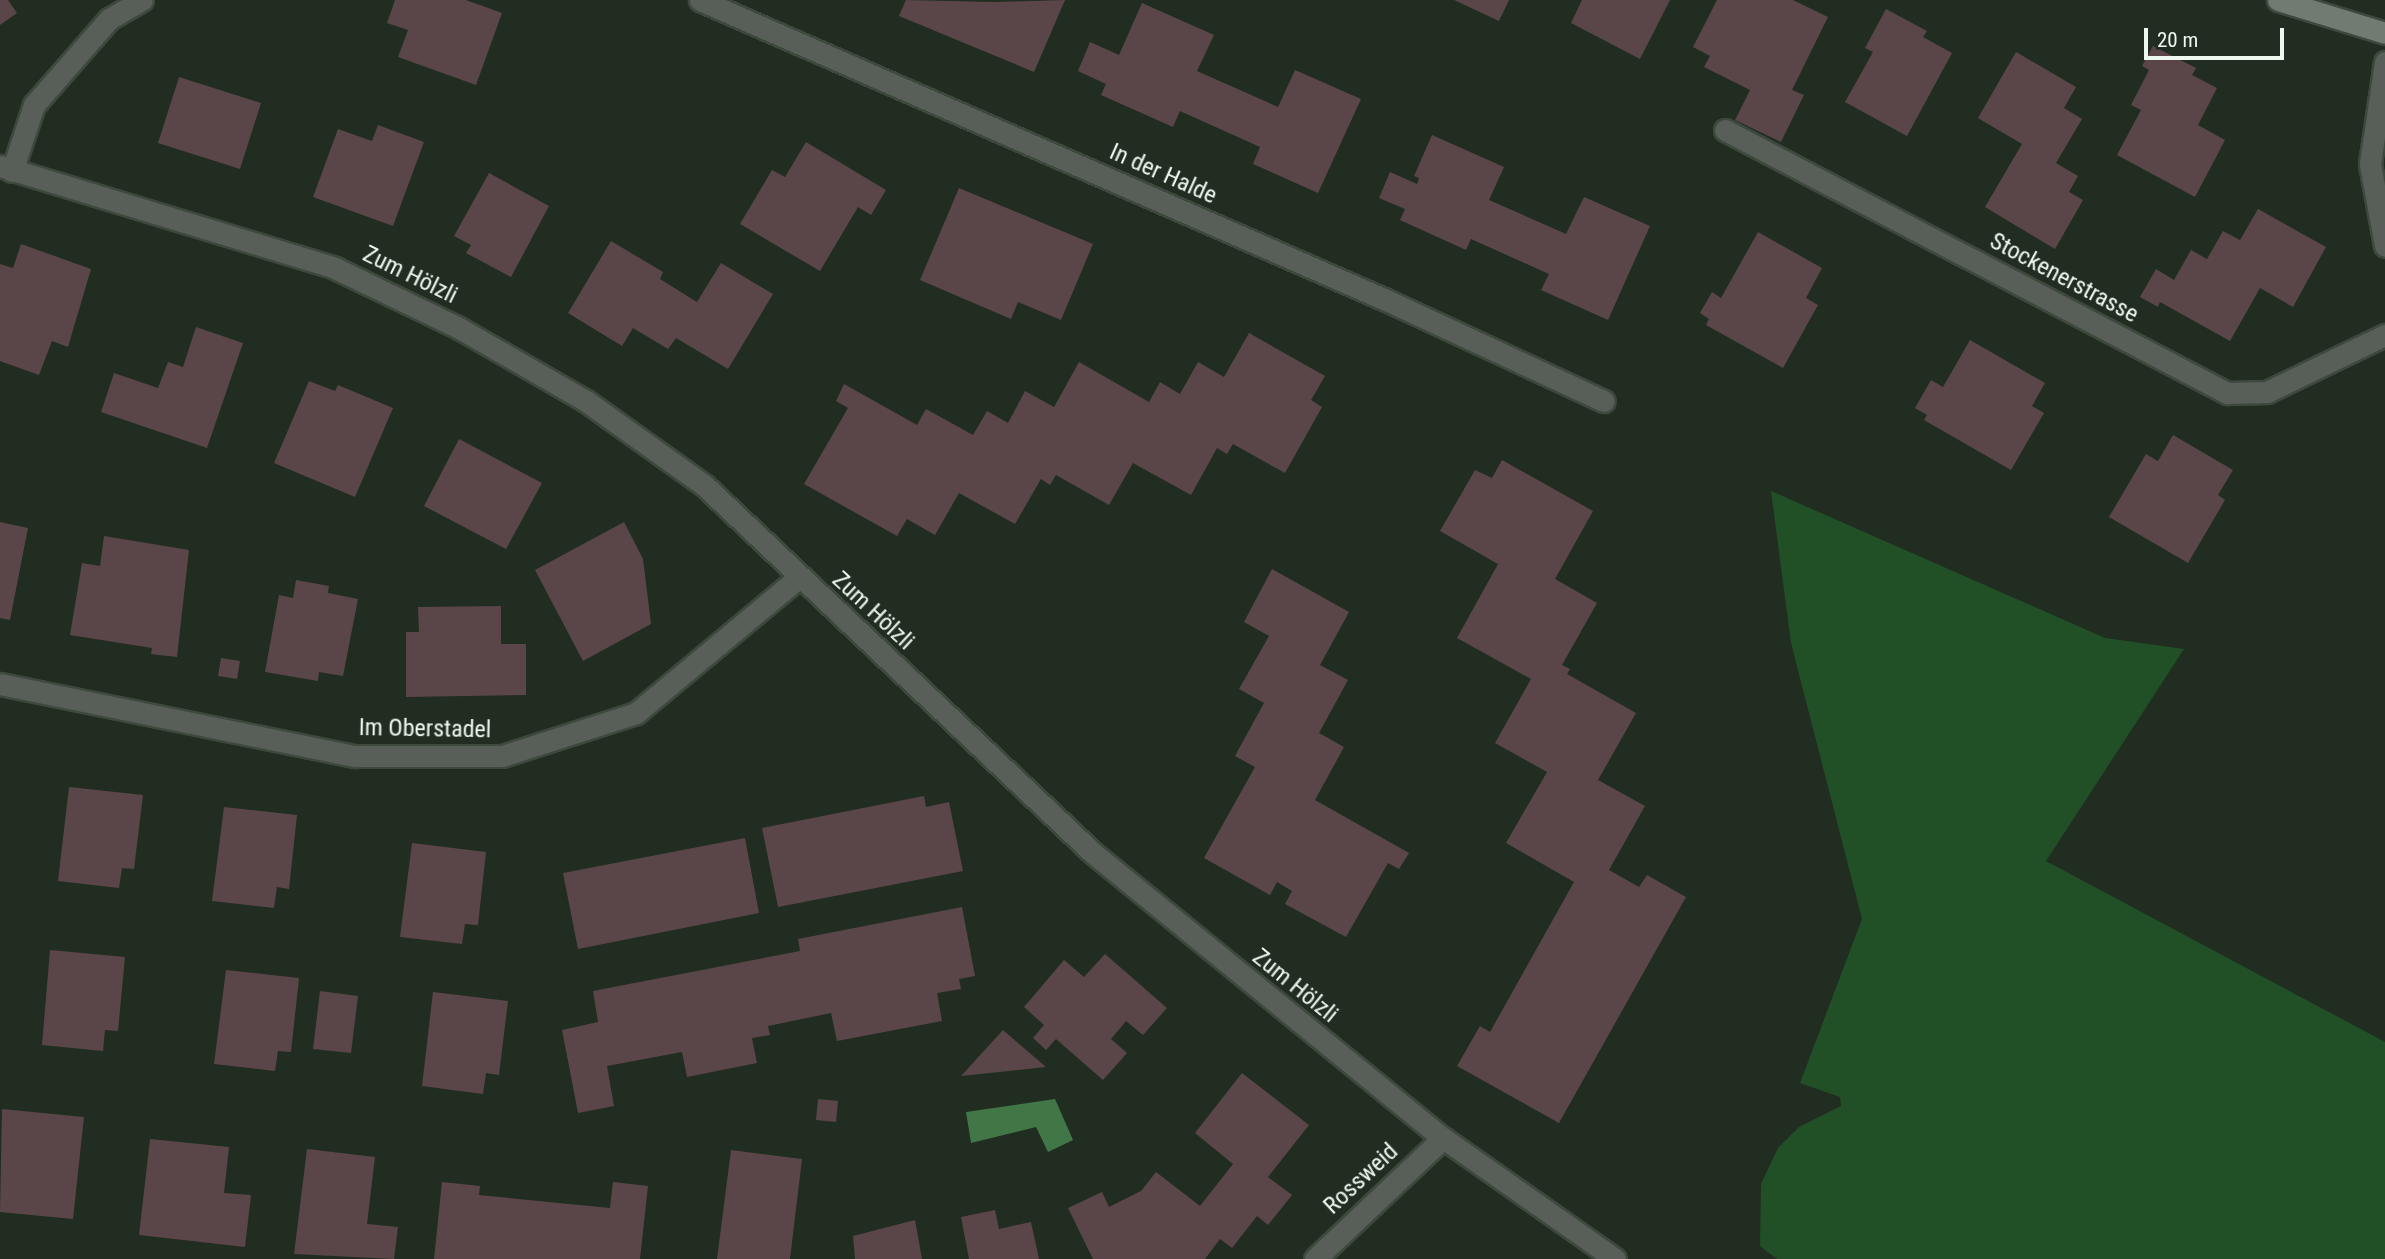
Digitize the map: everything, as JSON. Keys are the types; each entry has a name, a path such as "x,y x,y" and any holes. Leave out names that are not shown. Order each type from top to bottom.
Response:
{"street":[{"path":"6,169 34,105 109,19 142,0"},
{"name":"In der Halde","path":"700,0 1386,300 1604,401"},
{"path":"2278,0 2385,33"},
{"path":"2385,62 2370,164 2385,246"},
{"name":"Stockenerstrasse","path":"1725,130 2227,393 2267,392 2385,335"},
{"name":"Zum Hölzli","path":"6,169 335,268 459,328 586,401 694,479 1093,853 1443,1138 1615,1259"},
{"name":"Im Oberstadel","path":"0,684 355,756 502,756 636,713 799,576"},
{"name":"Rossweid","path":"1315,1259 1443,1138"}],"shaded area":[{"path":"1771,491 2105,638 2184,649 2046,861 2385,1042 2385,1259 1777,1259 1760,1246 1761,1184 1778,1148 1799,1127 1841,1106 1840,1097 1800,1083 1862,919 1791,643"},
{"path":"1055,1099 1073,1140 1048,1152 1036,1127 971,1143 966,1112"}],"building":[{"path":"0,0 8,0 17,13 0,25"},
{"path":"395,0 466,0 502,13 476,85 398,57 408,30 387,23"},
{"path":"906,0 1065,0 1034,72 899,16"},
{"path":"1454,0 1509,0 1499,21"},
{"path":"1582,0 1670,0 1640,59 1571,23"},
{"path":"1717,0 1793,0 1828,17 1792,90 1804,95 1781,142 1735,120 1750,90 1704,67 1710,56 1693,47"},
{"path":"1142,3 1214,35 1197,71 1278,107 1295,70 1361,99 1318,193 1253,164 1260,147 1180,111 1173,127 1101,95 1106,84 1078,71 1090,42 1119,55"},
{"path":"1886,9 1927,31 1923,37 1952,53 1907,136 1845,102 1873,52 1865,48"},
{"path":"2153,46 2196,68 2192,75 2217,88 2198,125 2225,140 2195,197 2117,155 2141,110 2131,105 2149,70 2142,66"},
{"path":"2016,52 2076,87 2064,108 2082,119 2056,163 2078,176 2069,192 2083,200 2055,249 1985,207 2022,144 1978,118"},
{"path":"179,77 261,103 240,169 158,143"},
{"path":"378,125 424,142 393,226 313,197 338,129 372,141"},
{"path":"1432,135 1504,167 1489,200 1566,234 1584,197 1650,226 1608,320 1541,290 1549,274 1471,239 1466,250 1400,220 1405,209 1379,198 1390,172 1417,184 1419,178 1414,176"},
{"path":"806,142 886,190 871,215 858,207 820,271 740,224 772,170 785,177"},
{"path":"489,173 549,206 511,277 466,253 471,245 454,236"},
{"path":"959,188 1093,244 1061,320 1018,302 1011,319 920,280"},
{"path":"2258,209 2326,247 2293,307 2260,288 2230,341 2160,302 2158,307 2140,297 2156,269 2174,280 2191,250 2207,259 2223,231 2240,240"},
{"path":"1758,232 1822,268 1806,298 1818,305 1783,368 1706,325 1709,319 1700,313 1712,292 1721,298"},
{"path":"611,241 663,272 660,279 697,302 721,263 773,294 728,369 676,338 668,349 633,328 622,346 568,313"},
{"path":"21,244 91,269 68,347 52,341 39,375 0,361 0,264 13,268"},
{"path":"196,327 243,343 207,448 101,412 114,373 158,388 168,362 183,367"},
{"path":"1249,333 1325,376 1311,400 1322,407 1285,473 1233,444 1227,454 1217,448 1191,495 1133,463 1109,505 1056,475 1050,485 1041,479 1015,524 959,493 935,535 907,519 897,536 804,484 848,408 836,401 844,384 917,425 926,409 973,435 987,411 1008,423 1025,391 1054,407 1079,362 1149,402 1160,382 1180,394 1198,362 1224,377"},
{"path":"1970,340 2045,383 2032,406 2044,413 2011,470 1924,420 1927,415 1915,408 1931,380 1943,387"},
{"path":"309,381 335,391 338,385 393,408 355,497 274,463"},
{"path":"2173,435 2233,470 2218,495 2225,500 2188,563 2109,517 2146,454 2158,461"},
{"path":"459,439 542,483 506,549 424,506"},
{"path":"1502,460 1593,511 1555,579 1597,603 1562,665 1570,669 1567,674 1636,713 1598,780 1645,806 1609,870 1639,887 1647,875 1686,897 1559,1123 1457,1066 1480,1026 1490,1032 1574,882 1506,843 1547,772 1495,743 1531,679 1457,638 1498,564 1440,531 1475,470 1492,478"},
{"path":"0,522 28,528 10,620 0,618"},
{"path":"624,522 643,559 651,624 583,661 535,570"},
{"path":"104,536 189,550 177,657 151,654 152,648 70,635 82,563 100,566"},
{"path":"1272,569 1349,612 1320,665 1348,680 1319,733 1344,747 1315,800 1409,853 1399,869 1388,863 1346,937 1285,904 1292,891 1277,882 1270,895 1204,858 1255,767 1235,756 1264,703 1239,689 1269,636 1244,622"},
{"path":"296,580 329,586 328,593 358,599 343,676 319,672 318,681 265,672 279,595 293,598"},
{"path":"501,606 501,644 526,644 526,695 406,697 406,632 419,632 418,607"},
{"path":"221,658 240,661 237,679 218,676"},
{"path":"69,787 143,795 134,869 122,868 119,888 58,881"},
{"path":"924,796 926,807 949,802 963,871 778,907 762,828"},
{"path":"224,807 297,815 289,889 277,887 274,908 212,901"},
{"path":"745,838 759,913 578,949 563,873"},
{"path":"412,843 486,852 478,925 465,924 462,944 400,937"},
{"path":"962,907 975,976 959,979 961,989 937,993 942,1021 837,1041 831,1013 768,1026 770,1035 752,1038 757,1063 687,1077 682,1052 607,1066 614,1106 578,1113 562,1030 598,1022 593,991 800,951 798,939"},
{"path":"50,950 125,957 118,1031 105,1030 103,1051 42,1045"},
{"path":"1105,954 1167,1008 1143,1035 1126,1021 1111,1039 1127,1053 1103,1080 1056,1039 1046,1050 1033,1038 1044,1025 1024,1007 1064,960 1084,977"},
{"path":"226,970 299,978 291,1052 278,1051 275,1071 214,1064"},
{"path":"320,991 358,996 351,1053 313,1049"},
{"path":"433,992 508,1001 499,1075 486,1073 483,1094 422,1086"},
{"path":"1003,1030 1046,1067 961,1076"},
{"path":"1242,1073 1309,1125 1268,1177 1292,1195 1268,1225 1257,1216 1232,1248 1220,1239 1205,1259 1093,1259 1068,1208 1102,1192 1109,1207 1141,1191 1156,1172 1200,1206 1233,1164 1195,1133"},
{"path":"818,1099 838,1101 836,1122 816,1120"},
{"path":"2,1109 84,1117 73,1219 0,1212"},
{"path":"150,1139 229,1147 224,1193 251,1195 245,1247 139,1235"},
{"path":"307,1149 375,1157 367,1224 398,1227 394,1259 294,1254"},
{"path":"731,1150 802,1159 790,1259 717,1259"},
{"path":"442,1182 480,1186 479,1195 610,1208 613,1182 648,1186 640,1259 434,1259"},
{"path":"995,1210 999,1229 1031,1222 1039,1259 969,1259 961,1217"},
{"path":"915,1220 922,1259 855,1259 853,1236"}]}
